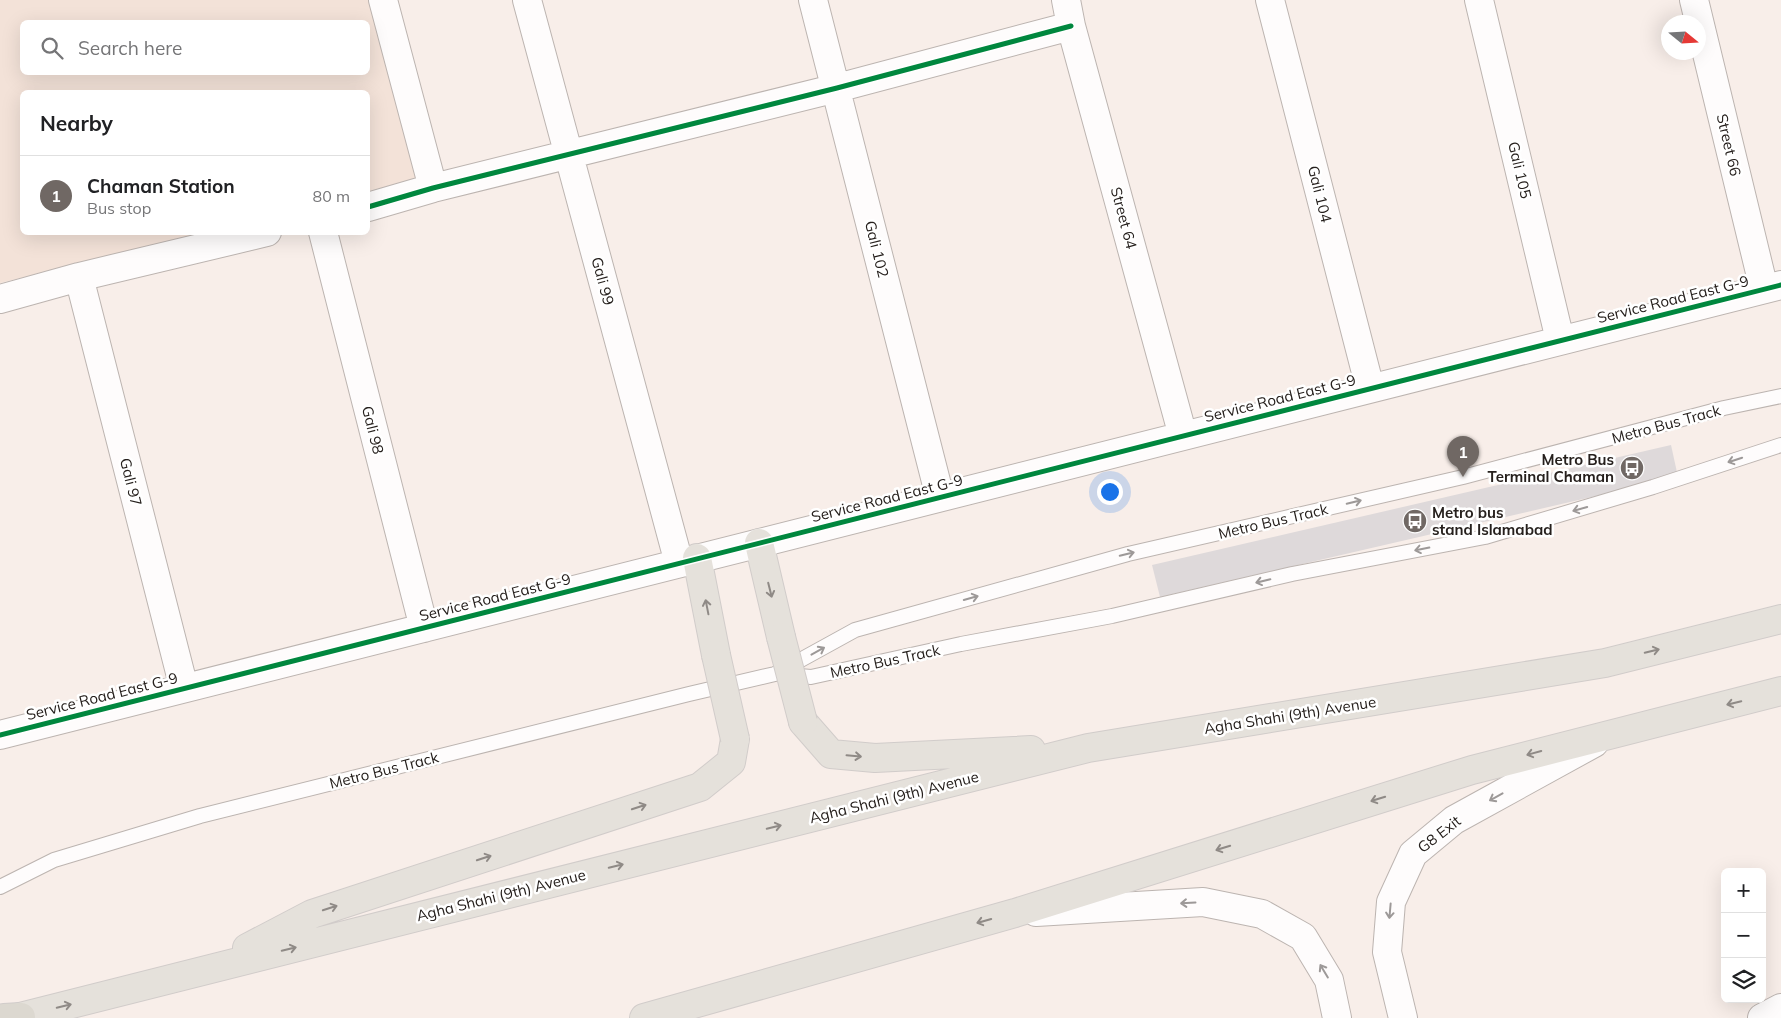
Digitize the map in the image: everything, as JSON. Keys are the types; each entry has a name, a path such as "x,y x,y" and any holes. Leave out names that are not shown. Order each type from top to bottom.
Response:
{"main road":[{"path":"758,543 804,722 831,754 875,758 1088,748"},
{"path":"208,969 312,914 700,787 731,762 734,739 716,655 688,561"},
{"name":"Agha Shahi (9th) Avenue","path":"14,1018 1088,748 1605,663 1781,619"},
{"path":"644,1018 1015,913 1472,770 1781,691"}],"street":[{"path":"383,0 433,188"},
{"name":"Gali 99","path":"527,0 570,156 688,561"},
{"name":"Gali 102","path":"813,0 940,497"},
{"name":"Gali 104","path":"1270,0 1370,388"},
{"name":"Gali 105","path":"1479,0 1560,340"},
{"name":"Street 66","path":"1694,0 1772,287"},
{"path":"370,206 433,188 570,156 837,88 1069,13"},
{"name":"Street 64","path":"1069,13 1183,436"},
{"path":"0,299 79,277 255,235"},
{"name":"Gali 98","path":"323,235 424,628"},
{"name":"Gali 97","path":"79,277 184,688"},
{"name":"Service Road East G-9","path":"0,735 1772,287"},
{"name":"G8 Exit","path":"1404,1018 1386,952 1391,902 1413,854 1454,820 1615,732"},
{"path":"1015,913 1203,902 1262,914 1303,937 1329,980 1337,1018"},
{"path":"1762,1018 1781,1008"}],"lane":[{"name":"Metro Bus Track","path":"0,886 54,860 200,816 775,674 855,630 1128,554 1463,477 1724,408 1781,396"},
{"name":"Metro Bus Track","path":"775,674 811,677 961,644 1112,616 1292,574 1485,537 1653,488 1781,445"}],"shaded area":[{"path":"0,0 370,0 417,179 370,191 370,90 20,90 20,235 195,235 0,283"}],"building":[{"name":"Metro bus stand Islamabad","path":"1671,445 1678,477 1160,597 1152,565"}],"cycle path":[{"path":"370,206 433,188 837,88 1071,26"},
{"path":"0,735 1781,285"}],"place":[{"name":"Metro Bus Terminal Chaman","path":"1632,468"},
{"name":"Chaman Station","path":"1463,477"},
{"name":"Metro bus stand Islamabad","path":"1415,521"}]}
